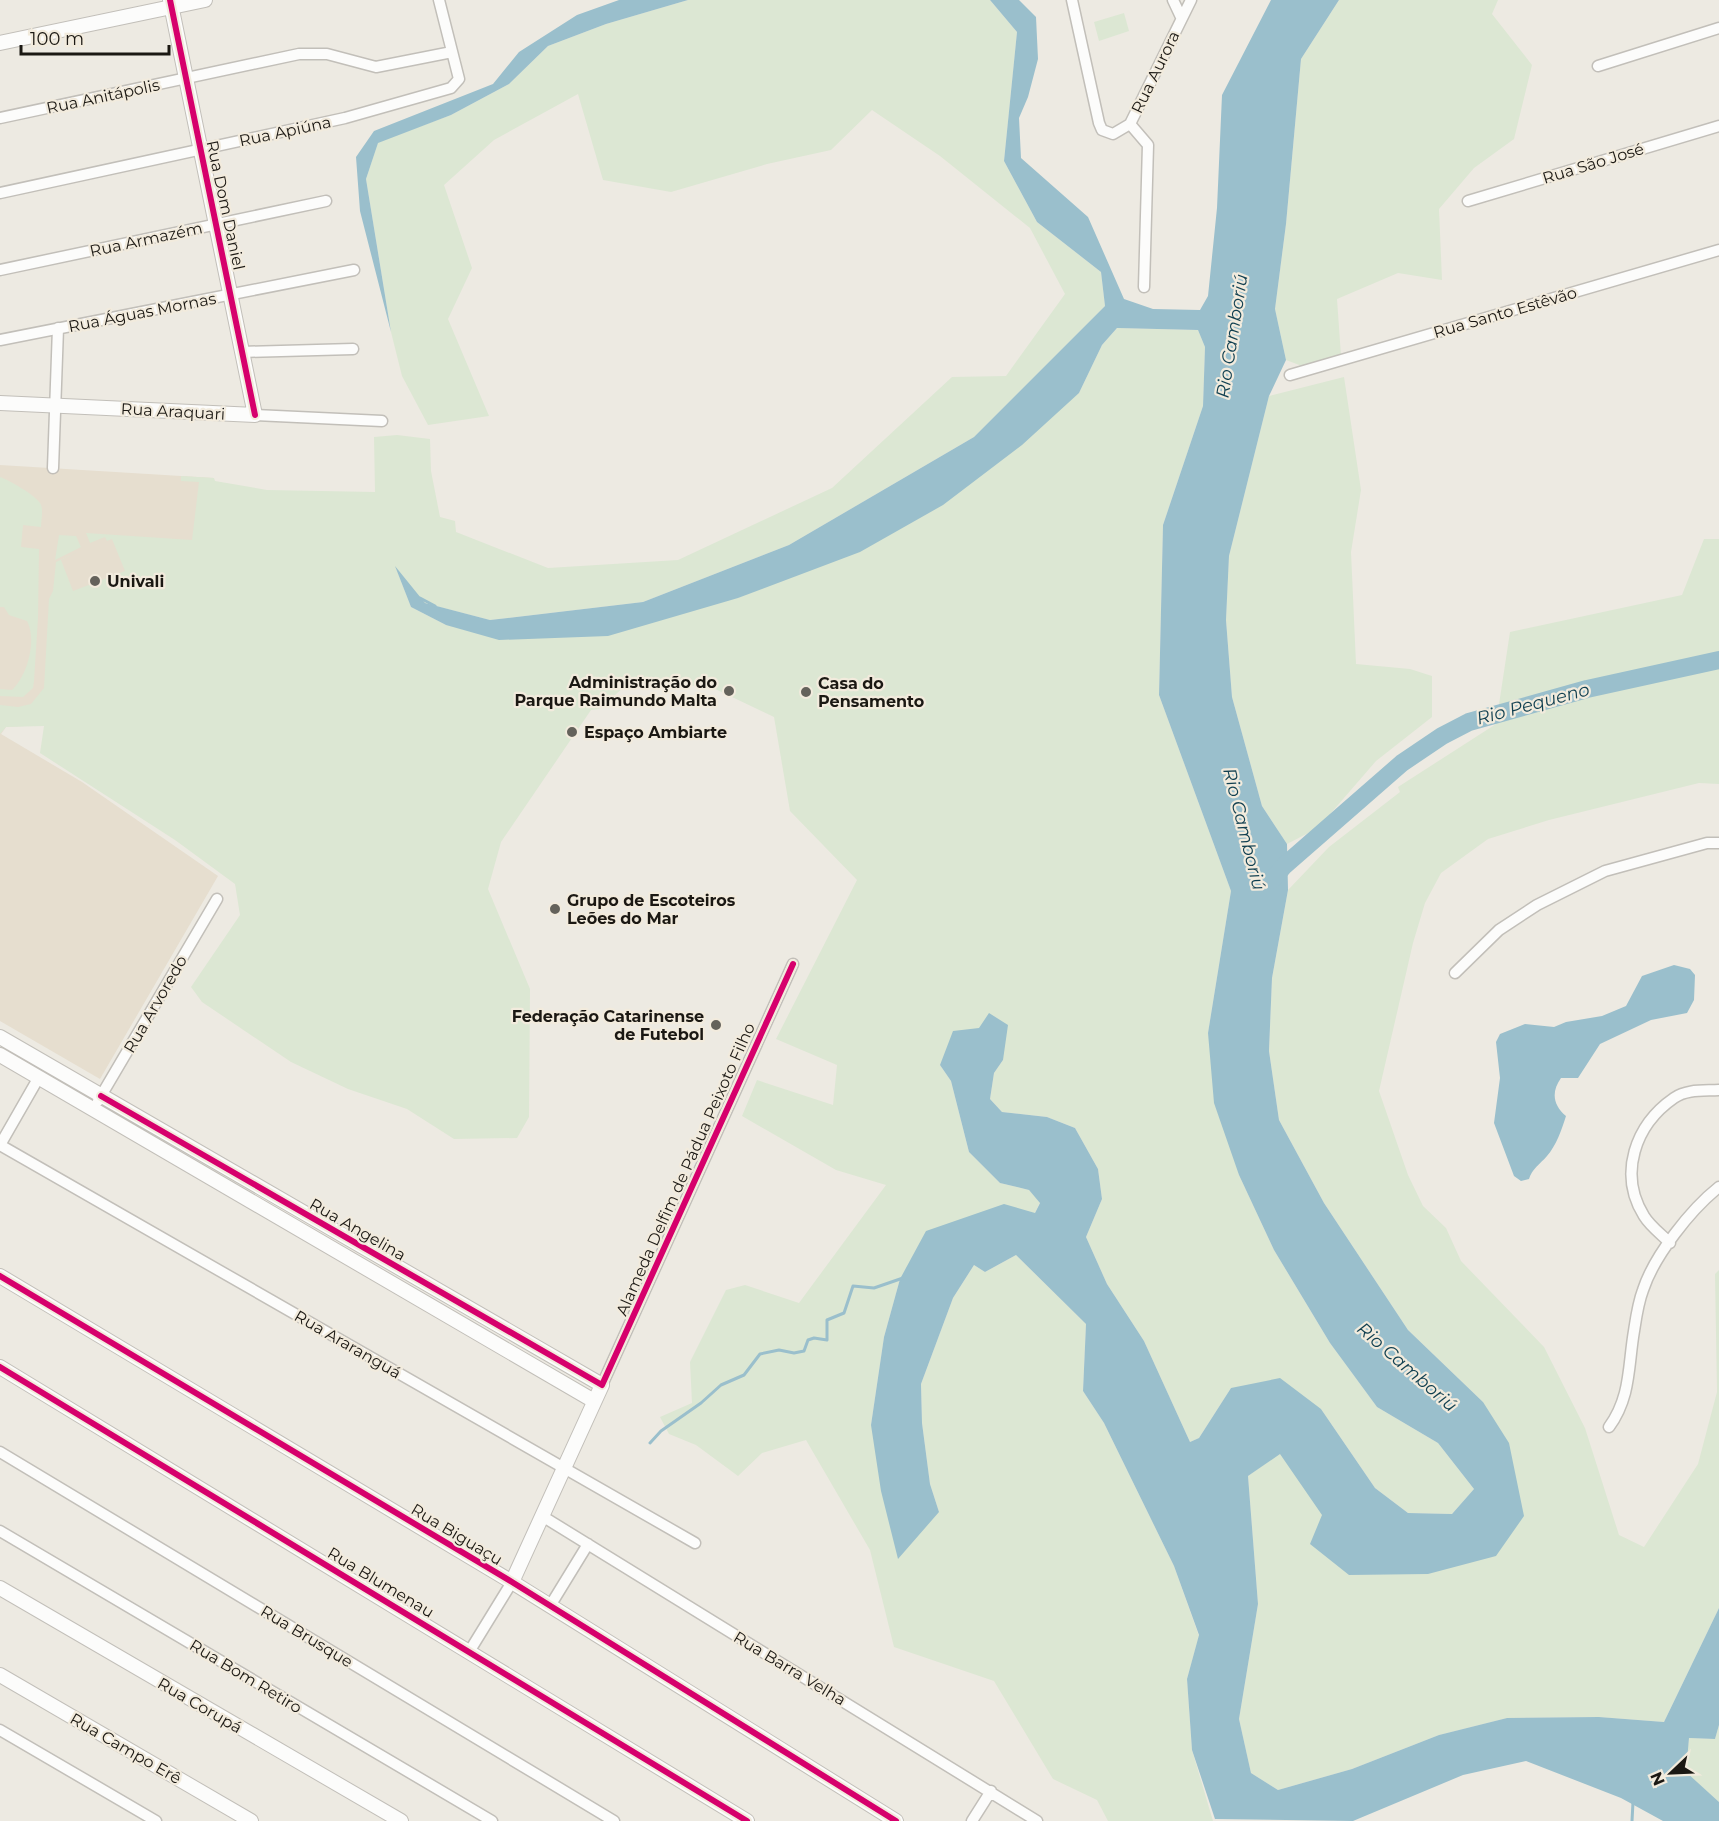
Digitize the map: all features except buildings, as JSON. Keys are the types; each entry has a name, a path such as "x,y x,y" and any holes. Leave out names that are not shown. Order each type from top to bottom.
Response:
{"street":[{"path":"0,43 171,3 205,0"},
{"path":"439,0 452,51"},
{"name":"Rua Aurora","path":"1071,0 1099,123 1102,130 1113,134 1130,123 1191,0"},
{"path":"1173,0 1181,18"},
{"name":"Rua Dom Daniel","path":"171,3 255,415"},
{"path":"1598,66 1719,28"},
{"name":"Rua Anitápolis","path":"0,118 299,54 327,54 376,67 452,51"},
{"name":"Rua Apiúna","path":"0,193 395,105 445,90 459,79 452,51"},
{"path":"1130,123 1148,145 1144,287"},
{"name":"Rua São José","path":"1468,201 1719,126"},
{"name":"Rua Armazém","path":"0,270 326,201"},
{"name":"Rua Santo Estêvão","path":"1290,375 1719,250"},
{"name":"Rua Águas Mornas","path":"0,340 354,270"},
{"path":"53,468 58,328"},
{"path":"242,352 354,349"},
{"name":"Rua Araquari","path":"0,403 382,421"},
{"path":"1455,973 1499,930 1537,905 1605,871 1707,843 1719,843"},
{"name":"Rua Arvoredo","path":"94,1109 217,899"},
{"name":"Alameda Delfim de Pádua Peixoto Filho","path":"469,1652 512,1582 793,964"},
{"name":"Rua Angelina","path":"0,1037 602,1385"},
{"name":"Rua Angelina","path":"0,1055 594,1401"},
{"path":"0,1145 39,1077"},
{"path":"1670,1243 1644,1217 1632,1185 1632,1154 1647,1124 1674,1098 1689,1092 1719,1090"},
{"name":"Rua Araranguá","path":"0,1145 695,1543"},
{"path":"223,1185 231,1171"},
{"path":"1609,1427 1628,1389 1634,1332 1643,1289 1658,1259 1705,1198 1719,1187"},
{"name":"Rua Biguaçu","path":"0,1276 512,1582 896,1821"},
{"name":"Rua Blumenau","path":"0,1367 747,1821"},
{"name":"Rua Brusque","path":"0,1452 614,1821"},
{"name":"Rua Barra Velha","path":"542,1516 1037,1821"},
{"name":"Rua Bom Retiro","path":"0,1531 492,1821"},
{"path":"550,1606 588,1544"},
{"name":"Rua Corupá","path":"0,1588 401,1821"},
{"name":"Rua Campo Erê","path":"0,1675 251,1821"},
{"path":"0,1730 156,1821"},
{"path":"972,1821 991,1791"}],"shaded area":[{"path":"0,465 214,478 200,555 44,725 6,727 1,734 82,782 218,876 100,1079 0,1021"}],"green space":[{"path":"688,0 990,0 1017,32 1004,161 1037,222 1101,272 1105,306 974,437 789,545 643,602 490,620 424,603 396,568 411,607 446,625 738,598 1079,393 1102,345 1117,328 1198,330 1205,347 1203,406 1163,525 1159,695 1231,891 1208,1033 1239,1175 1274,1250 1330,1343 1377,1407 1438,1443 1474,1489 1452,1514 1408,1513 1375,1488 1321,1409 1231,1388 1199,1438 1190,1442 1144,1341 1107,1284 1086,1237 1102,1199 1098,1169 1075,1128 1047,1117 1002,1112 990,1099 994,1073 1003,1060 979,1028 940,1065 951,1081 969,1152 1000,1183 1029,1190 1040,1202 1035,1213 900,1279 884,1337 871,1425 939,1512 930,1484 922,1423 921,1384 953,1298 974,1265 985,1272 1016,1255 1086,1324 1083,1391 1104,1423 1174,1566 1199,1636 1187,1679 1192,1750 1213,1821 1108,1821 1097,1800 1053,1779 994,1681 894,1647 870,1550 806,1440 762,1453 738,1476 696,1445 669,1434 660,1417 692,1403 690,1362 726,1290 745,1285 799,1303 886,1185 836,1170 742,1116 757,1080 833,1105 837,1065 776,1039 857,880 790,811 774,717 711,687 631,681 599,709 591,710 501,842 488,889 530,989 529,1117 517,1138 454,1139 407,1109 348,1089 291,1062 202,1002 191,987 240,915 235,884 175,840 40,753 44,726 6,727 0,734 0,705 18,707 31,704 44,688 49,599 53,591 56,562 82,550 61,560 73,591 125,571 112,539 107,541 105,537 90,543 86,533 192,540 199,482 181,481 181,476 214,478 215,481 267,490 375,492 374,437 397,435 430,439 431,471 440,517 455,521 456,532 548,568 678,560 832,488 952,377 1006,376 1065,294 1030,228 940,156 872,110 831,150 767,164 671,192 603,180 578,94 494,140 444,185 472,268 448,319 489,416 428,425 402,376 391,332 366,179 378,142 451,115 509,84 548,46 606,24"},
{"path":"1339,0 1498,0 1492,14 1532,65 1514,139 1474,168 1439,209 1442,280 1398,273 1337,299 1341,356 1302,366 1286,360 1275,309 1286,224 1301,59"},
{"path":"1124,13 1129,31 1099,41 1094,22"},
{"path":"1344,377 1361,490 1351,552 1356,664 1410,669 1432,676 1432,717 1376,761 1318,828 1287,844 1262,806 1232,697 1226,620 1229,556 1269,396"},
{"path":"0,477 33,496 42,508 41,527 23,525 21,547 39,549 34,681 33,688 23,697 0,696 0,689 12,690 18,683 29,657 31,637 27,621 9,615 4,607 0,607"},
{"path":"59,535 76,536 81,547 55,560"},
{"path":"1704,539 1719,539 1719,784 1699,783 1549,820 1488,839 1441,873 1425,903 1413,943 1379,1091 1408,1175 1423,1206 1446,1228 1461,1261 1544,1347 1585,1428 1619,1535 1644,1547 1698,1464 1717,1392 1715,1274 1719,1270 1719,1608 1664,1722 1599,1717 1507,1718 1439,1735 1352,1769 1278,1790 1251,1773 1239,1719 1258,1604 1248,1476 1280,1453 1323,1515 1349,1575 1495,1556 1483,1402 1408,1330 1324,1203 1279,1120 1269,1051 1272,978 1288,890 1329,847 1400,792 1398,787 1496,724 1510,632 1682,595"},
{"path":"1719,1725 1719,1802 1685,1772 1689,1738 1715,1739"}],"water":[{"path":"619,0 688,0 606,24 548,46 509,84 451,115 378,143 366,179 391,332 360,211 356,157 374,131 493,84 519,52 577,15"},
{"name":"Rio Camboriú","path":"990,0 1019,0 1036,17 1038,59 1028,97 1019,118 1021,158 1088,217 1124,299 1153,309 1200,310 1208,296 1217,208 1222,95 1271,0 1339,0 1301,59 1286,224 1275,309 1286,360 1269,396 1229,556 1226,620 1232,697 1262,806 1287,844 1288,890 1272,978 1269,1051 1279,1120 1324,1203 1408,1330 1483,1402 1509,1443 1524,1516 1496,1556 1428,1574 1349,1575 1310,1544 1322,1515 1280,1454 1248,1476 1258,1604 1239,1719 1251,1773 1278,1790 1352,1769 1439,1735 1507,1718 1599,1717 1664,1722 1719,1608 1719,1725 1715,1739 1689,1738 1686,1772 1719,1802 1719,1821 1663,1821 1621,1798 1526,1761 1463,1775 1353,1821 1215,1819 1192,1750 1187,1679 1199,1635 1174,1566 1104,1423 1083,1391 1086,1324 1016,1255 985,1272 974,1265 953,1298 921,1384 922,1423 930,1484 939,1512 898,1559 881,1491 871,1425 884,1337 900,1279 926,1231 1004,1204 1035,1213 1040,1203 1029,1190 1000,1183 969,1152 951,1081 940,1065 953,1031 979,1028 989,1013 1008,1025 1003,1060 994,1073 990,1099 1002,1112 1047,1117 1075,1128 1098,1169 1102,1199 1086,1237 1107,1284 1144,1341 1190,1442 1199,1438 1231,1388 1280,1378 1321,1409 1375,1488 1408,1513 1452,1514 1474,1489 1438,1443 1377,1407 1330,1343 1274,1250 1239,1175 1214,1103 1208,1033 1231,891 1159,695 1163,525 1203,406 1205,347 1198,330 1117,328 1102,345 1079,393 1022,445 943,505 860,552 738,598 608,636 499,640 446,625 411,607 395,566 425,603 490,620 643,602 789,545 974,437 1105,306 1101,272 1037,222 1004,161 1017,32"},
{"path":"1674,965 1690,969 1695,975 1694,1000 1687,1013 1651,1020 1600,1044 1578,1078 1561,1078 1556,1088 1555,1098 1558,1107 1566,1116 1561,1132 1550,1152 1534,1169 1529,1179 1521,1181 1514,1176 1494,1123 1500,1078 1496,1042 1500,1034 1525,1024 1554,1027 1566,1022 1602,1016 1626,1006 1642,976"}],"waterway":[{"path":"420,598 435,606"},
{"name":"Rio Pequeno","path":"1272,880 1284,866 1402,763 1442,736 1469,722 1587,689 1719,660"},
{"path":"650,1443 661,1431 701,1403 721,1385 744,1375 760,1354 779,1350 794,1353 804,1351 808,1340 814,1338 827,1340 827,1320 844,1313 853,1286 874,1288 903,1278"},
{"path":"1632,1821 1633,1802"}],"cycle path":[{"path":"170,0 255,415"},
{"path":"101,1096 602,1385 793,964"},
{"path":"0,1276 512,1582 896,1821"},
{"path":"0,1367 747,1821"}],"place":[{"name":"Univali","path":"95,581"},
{"name":"Administração do Parque Raimundo Malta","path":"729,691"},
{"name":"Casa do Pensamento","path":"806,692"},
{"name":"Espaço Ambiarte","path":"572,732"},
{"name":"Grupo de Escoteiros Leões do Mar","path":"555,909"},
{"name":"Federação Catarinense de Futebol","path":"716,1025"}]}
